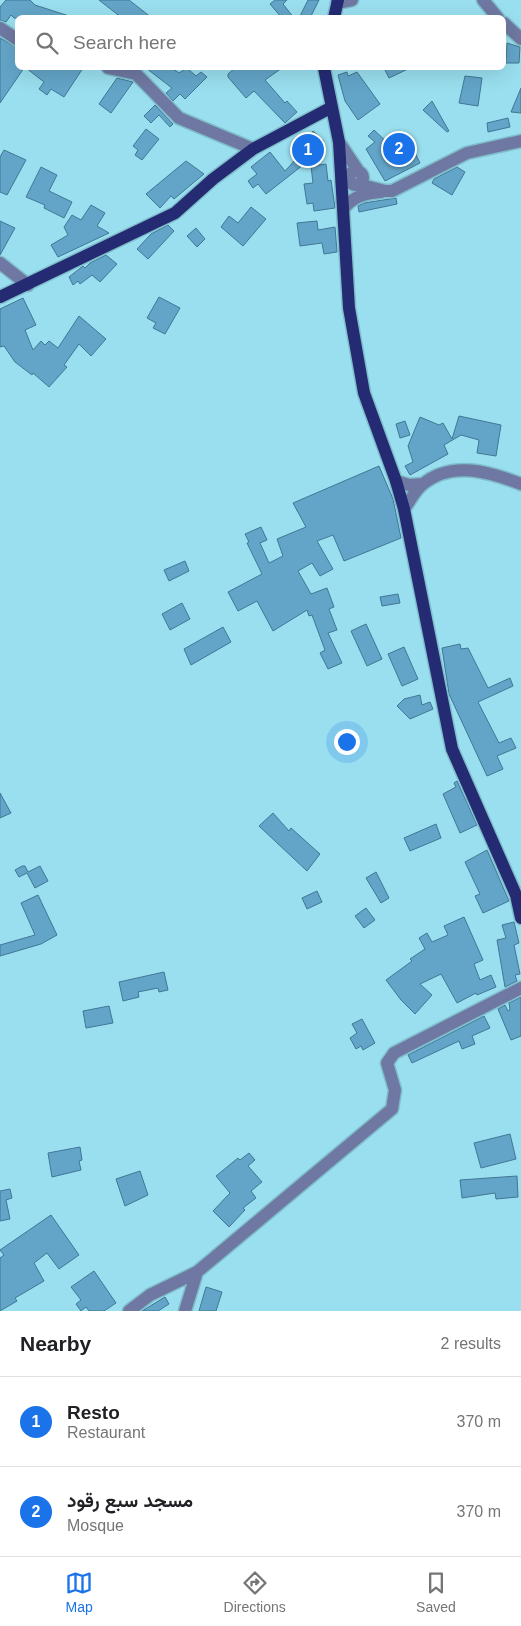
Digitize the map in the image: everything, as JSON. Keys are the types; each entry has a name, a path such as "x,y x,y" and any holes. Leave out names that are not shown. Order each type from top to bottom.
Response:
{"main road":[{"path":"335,15 338,1"},
{"path":"324,70 339,142 349,308 364,394 404,508 452,749 516,895 521,918"},
{"path":"0,297 175,213 213,179 253,149 332,106"}],"street":[{"path":"338,1 352,0"},
{"path":"483,0 496,15"},
{"path":"506,25 521,39"},
{"path":"0,28 15,38"},
{"path":"117,70 136,74 179,118 253,149"},
{"path":"344,208 351,200 361,195 399,188 467,154 521,141"},
{"path":"339,142 357,179 381,190"},
{"path":"344,208 357,179"},
{"path":"0,263 28,285"},
{"path":"404,508 423,484 451,469 483,471 521,484"},
{"path":"396,481 409,485 423,484"},
{"path":"128,1311 150,1295 197,1272 392,1109 395,1090 387,1063 394,1053 521,988"},
{"path":"186,1311 197,1272"}],"building":[{"path":"6,0 30,0 35,5 66,15 15,15 14,18 11,15 6,22 0,20 0,7"},
{"path":"99,0 129,0 148,15 118,15"},
{"path":"275,0 287,0 283,4 292,15 279,15 270,4"},
{"path":"308,0 319,0 312,15 300,15"},
{"path":"0,38 15,46 15,70 23,70 0,103"},
{"path":"507,43 520,47 519,63 506,63"},
{"path":"29,70 82,70 64,97 51,89 47,95 39,89 44,82"},
{"path":"149,70 175,70 179,73 184,70 189,70 196,76 201,72 207,77 185,99 180,94 173,101 166,93 172,88"},
{"path":"233,70 279,70 265,80 285,103 287,101 297,112 285,123 254,91 246,98 228,77 228,74"},
{"path":"385,70 406,70 389,78"},
{"path":"347,72 348,76 357,72 380,104 358,120 345,101 338,75"},
{"path":"465,76 482,78 478,106 459,103"},
{"path":"117,78 133,82 111,113 99,104"},
{"path":"521,88 521,113 511,112"},
{"path":"432,101 449,131 447,132 423,110"},
{"path":"155,105 173,124 170,127 159,115 151,123 144,116"},
{"path":"508,118 510,127 488,132 487,123"},
{"path":"146,129 159,139 142,160 135,155 138,150 133,146"},
{"path":"374,130 389,144 398,137 405,146 410,143 420,163 385,181 366,149 375,142 368,136"},
{"path":"313,131 324,141 303,165 266,194 258,184 253,188 248,181 257,174 251,167 270,152 285,171 297,158 294,152"},
{"path":"4,150 26,160 7,195 0,192 0,157"},
{"path":"186,161 204,174 174,199 171,196 160,208 146,194"},
{"path":"326,164 328,181 331,180 335,208 314,211 313,203 307,204 304,184 313,183 311,166"},
{"path":"41,167 57,175 49,191 72,202 64,218 44,208 45,205 26,197"},
{"path":"457,167 465,172 452,195 432,183 434,179"},
{"path":"396,198 397,204 359,212 358,206 364,203"},
{"path":"91,205 105,213 97,226 109,233 58,257 51,245 68,235 64,227 72,215 81,220"},
{"path":"251,207 266,219 243,246 221,227 229,216 238,223"},
{"path":"0,221 15,228 0,255"},
{"path":"317,221 318,230 335,227 337,252 324,254 322,243 300,246 297,223"},
{"path":"168,225 174,231 148,259 137,249 151,234"},
{"path":"196,228 205,239 197,247 187,236"},
{"path":"106,255 117,264 100,282 92,275 80,284 78,281 73,285 69,277 83,266 85,268 90,263"},
{"path":"159,297 180,308 165,334 153,328 156,323 147,318"},
{"path":"23,298 36,325 25,330 33,350 41,341 45,345 49,341 58,348 79,316 106,339 91,356 79,344 64,365 67,367 49,387 33,373 32,375 15,362 4,346 0,347 0,309"},
{"path":"459,416 501,425 496,456 477,453 479,440 461,435 444,445 448,454 410,475 405,466 413,462 408,446 420,417 439,425 443,423 452,439"},
{"path":"405,421 410,435 400,438 396,424"},
{"path":"379,466 393,499 401,538 344,561 333,535 317,541 333,569 320,576 312,563 298,571 311,594 327,588 334,607 329,609 337,630 328,633 342,663 328,669 320,653 325,650 312,615 309,616 307,610 273,631 257,601 238,611 228,592 262,574 247,543 249,542 245,534 261,527 267,540 260,543 269,563 283,556 277,539 306,527 293,503"},
{"path":"185,561 189,571 169,581 164,570"},
{"path":"398,594 400,603 382,606 380,597"},
{"path":"182,603 190,619 170,630 162,614"},
{"path":"366,624 382,659 367,666 351,631"},
{"path":"223,627 231,642 191,665 184,649"},
{"path":"460,644 461,649 468,648 488,688 510,678 513,686 478,702 499,743 511,738 516,748 497,756 503,769 487,776 449,694 442,648"},
{"path":"404,647 418,679 402,686 388,654"},
{"path":"420,695 422,705 430,702 433,709 410,719 397,706 404,699"},
{"path":"457,781 477,825 460,833 443,794 456,787 454,783"},
{"path":"0,793 11,813 0,818"},
{"path":"273,813 289,831 291,828 320,854 307,871 259,826"},
{"path":"436,824 441,838 410,851 404,838"},
{"path":"487,850 509,901 483,913 475,896 480,894 465,862"},
{"path":"25,866 28,872 40,866 48,881 35,888 27,873 19,877 15,870"},
{"path":"376,872 389,898 381,903 366,878"},
{"path":"317,891 322,902 307,909 302,898"},
{"path":"38,895 57,935 41,944 0,956 0,945 35,935 21,903"},
{"path":"366,908 375,920 364,928 355,916"},
{"path":"464,917 483,960 474,964 480,980 491,975 496,987 477,995 476,993 457,1003 441,974 420,984 432,995 415,1014 401,1000 386,980 412,961 410,959 425,949 419,938 427,933 432,942 448,935 444,926"},
{"path":"514,922 519,943 514,945 520,974 515,975 517,981 505,987 497,940 506,938 502,925"},
{"path":"164,972 168,990 159,992 158,988 138,992 139,997 123,1001 119,982"},
{"path":"521,997 521,1036 511,1040 498,1009 505,1005 508,1011 510,1010 509,1003"},
{"path":"109,1006 113,1023 86,1028 83,1011"},
{"path":"484,1016 490,1028 472,1036 475,1044 462,1049 459,1041 412,1063 408,1055"},
{"path":"362,1019 375,1043 363,1050 361,1046 356,1049 350,1038 357,1033 352,1024"},
{"path":"510,1134 516,1159 481,1168 474,1143"},
{"path":"80,1147 82,1160 79,1161 81,1170 52,1177 48,1153"},
{"path":"249,1153 255,1160 248,1166 262,1182 251,1191 256,1198 243,1208 245,1210 229,1227 213,1211 230,1193 216,1176 238,1158 240,1160"},
{"path":"140,1171 148,1195 125,1206 116,1179"},
{"path":"517,1176 518,1197 496,1199 495,1193 462,1198 460,1180"},
{"path":"10,1189 12,1198 6,1200 10,1219 0,1221 0,1191"},
{"path":"51,1215 79,1255 59,1269 47,1253 34,1263 44,1281 15,1298 17,1301 0,1311 0,1258 4,1255 0,1250"},
{"path":"94,1271 116,1303 104,1311 89,1311 86,1307 81,1311 76,1304 81,1300 71,1287"},
{"path":"206,1287 222,1292 216,1311 199,1311"},
{"path":"165,1297 169,1304 158,1311 142,1311"}],"place":[{"name":"مسجد سبع رقود","path":"399,149"},
{"name":"Resto","path":"308,150"}]}
